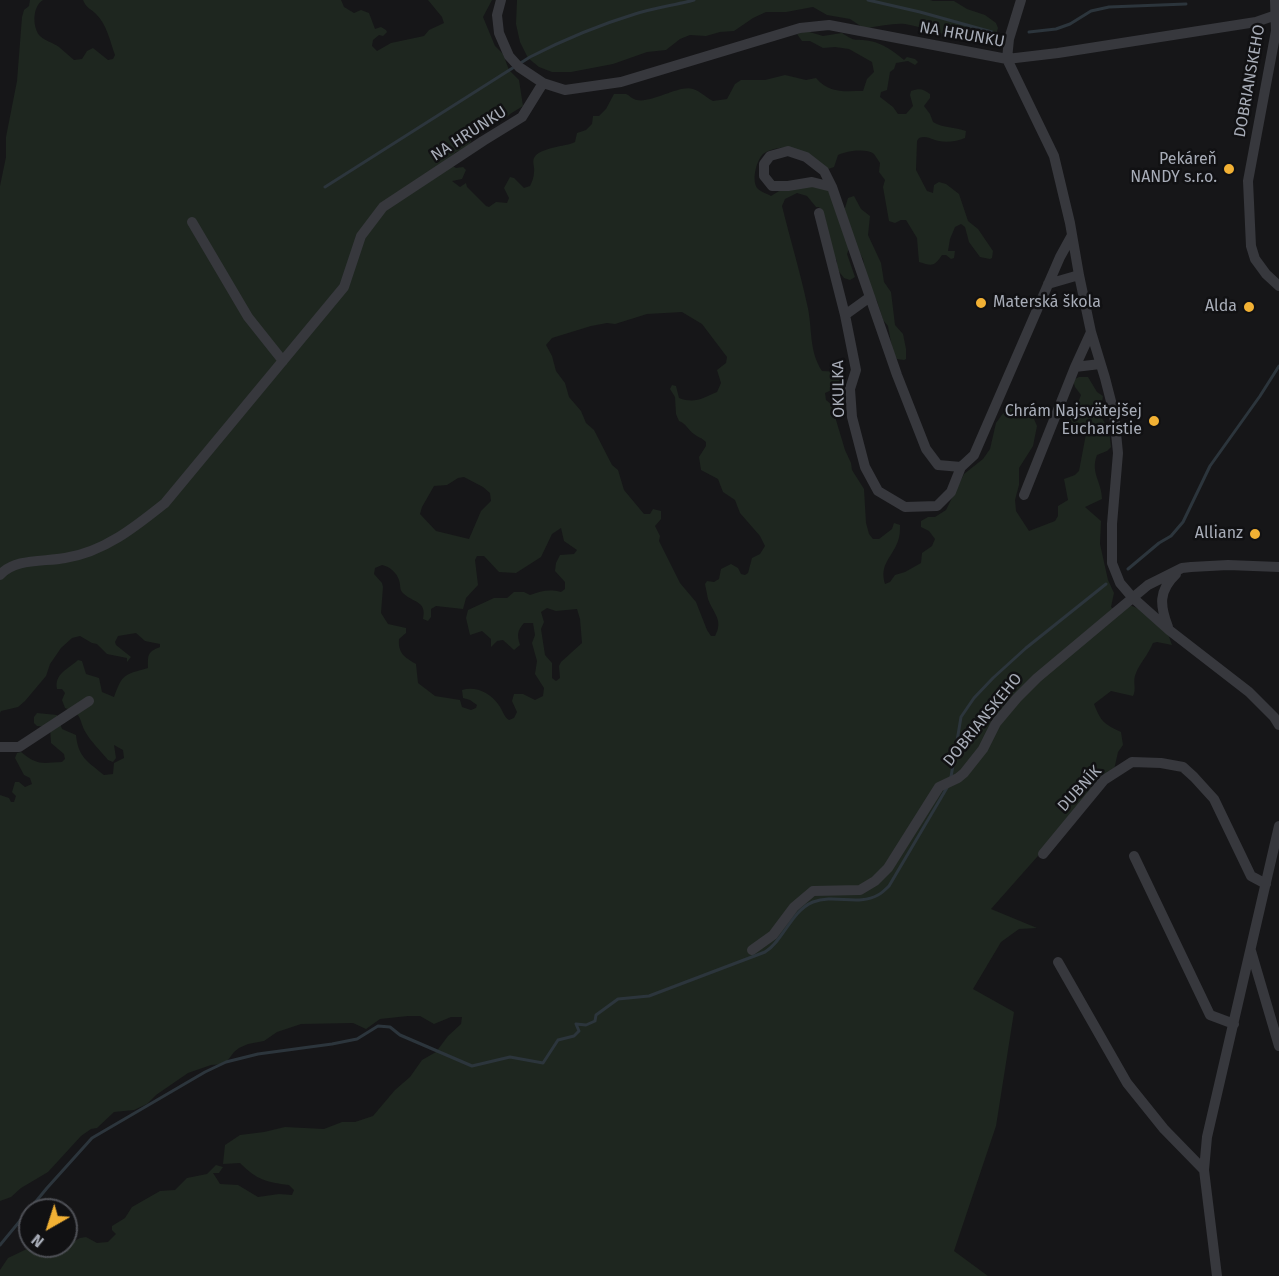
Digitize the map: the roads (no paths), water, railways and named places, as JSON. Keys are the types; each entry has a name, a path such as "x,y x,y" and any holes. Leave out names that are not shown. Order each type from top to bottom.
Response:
{"street":[{"path":"501,0 497,15 499,33 509,56 519,67 543,83"},
{"path":"1021,0 1007,59 1054,156 1070,223 1091,332 1114,413 1118,453 1112,524 1113,566 1120,581 1132,597 1169,630 1249,692 1279,725"},
{"name":"DOBRIANSKEHO","path":"1275,0 1278,14 1276,31 1248,181 1251,246 1255,259 1279,286"},
{"name":"NA HRUNKU","path":"0,575 5,570 29,562 67,558 97,549 132,529 165,503 344,287 362,236 383,207 522,117 543,83 565,90 621,82 800,28 829,25 1007,59 1256,22 1278,14"},
{"path":"832,187 812,182 772,186 764,176 764,164 770,156 788,151 806,157 824,171 832,187 897,375 926,449 938,465 961,467"},
{"name":"OKULKA","path":"819,213 845,315 856,370 850,389 852,417 865,467 878,491 905,507 937,506 951,492 961,467 974,455 1060,257 1071,237"},
{"path":"192,222 248,317 283,361"},
{"path":"1048,284 1079,275"},
{"path":"845,315 870,297"},
{"path":"1024,495 1091,332"},
{"path":"1075,367 1100,363"},
{"name":"DOBRIANSKEHO","path":"752,950 773,935 794,907 813,891 860,890 874,881 888,868 939,787 964,773 983,749 996,723 1017,698 1037,678 1148,585 1182,568 1228,565 1279,567"},
{"path":"1169,630 1162,611 1162,593 1182,568"},
{"path":"0,747 19,747 88,701"},
{"name":"DUBNÍK","path":"1043,854 1104,780 1132,762 1161,763 1183,767 1214,799 1251,876 1266,884"},
{"path":"1216,1276 1204,1170 1207,1137 1279,826"},
{"path":"1134,856 1210,1015 1234,1024"},
{"path":"1251,951 1279,1046"},
{"path":"1058,962 1127,1083 1164,1129 1204,1170"},
{"path":"1182,1147 1197,1148 1207,1137"}],"waterway":[{"path":"325,187 530,57 608,23 642,12 694,0"},
{"path":"868,0 992,32"},
{"path":"1029,32 1056,29 1070,24 1091,11 1109,7 1186,4"},
{"path":"1128,569 1171,536 1183,522 1210,466 1279,366"},
{"path":"951,777 961,717 974,698 1026,648 1106,584"},
{"path":"0,1245 92,1138 226,1062 258,1054 357,1039 378,1026 390,1027 400,1035 472,1066 510,1057 543,1063 558,1040 574,1036 579,1031 576,1024 586,1025 595,1021 596,1015 618,999 649,996 765,952 772,947 799,912 813,902 829,899 863,900 881,893 889,886 948,786"}],"place":[{"name":"Pekáreň NANDY s.r.o.","path":"1229,169"},
{"name":"Materská škola","path":"981,303"},
{"name":"Alda","path":"1249,307"},
{"name":"Chrám Najsvätejšej Eucharistie","path":"1154,421"},
{"name":"Allianz","path":"1255,534"}]}
